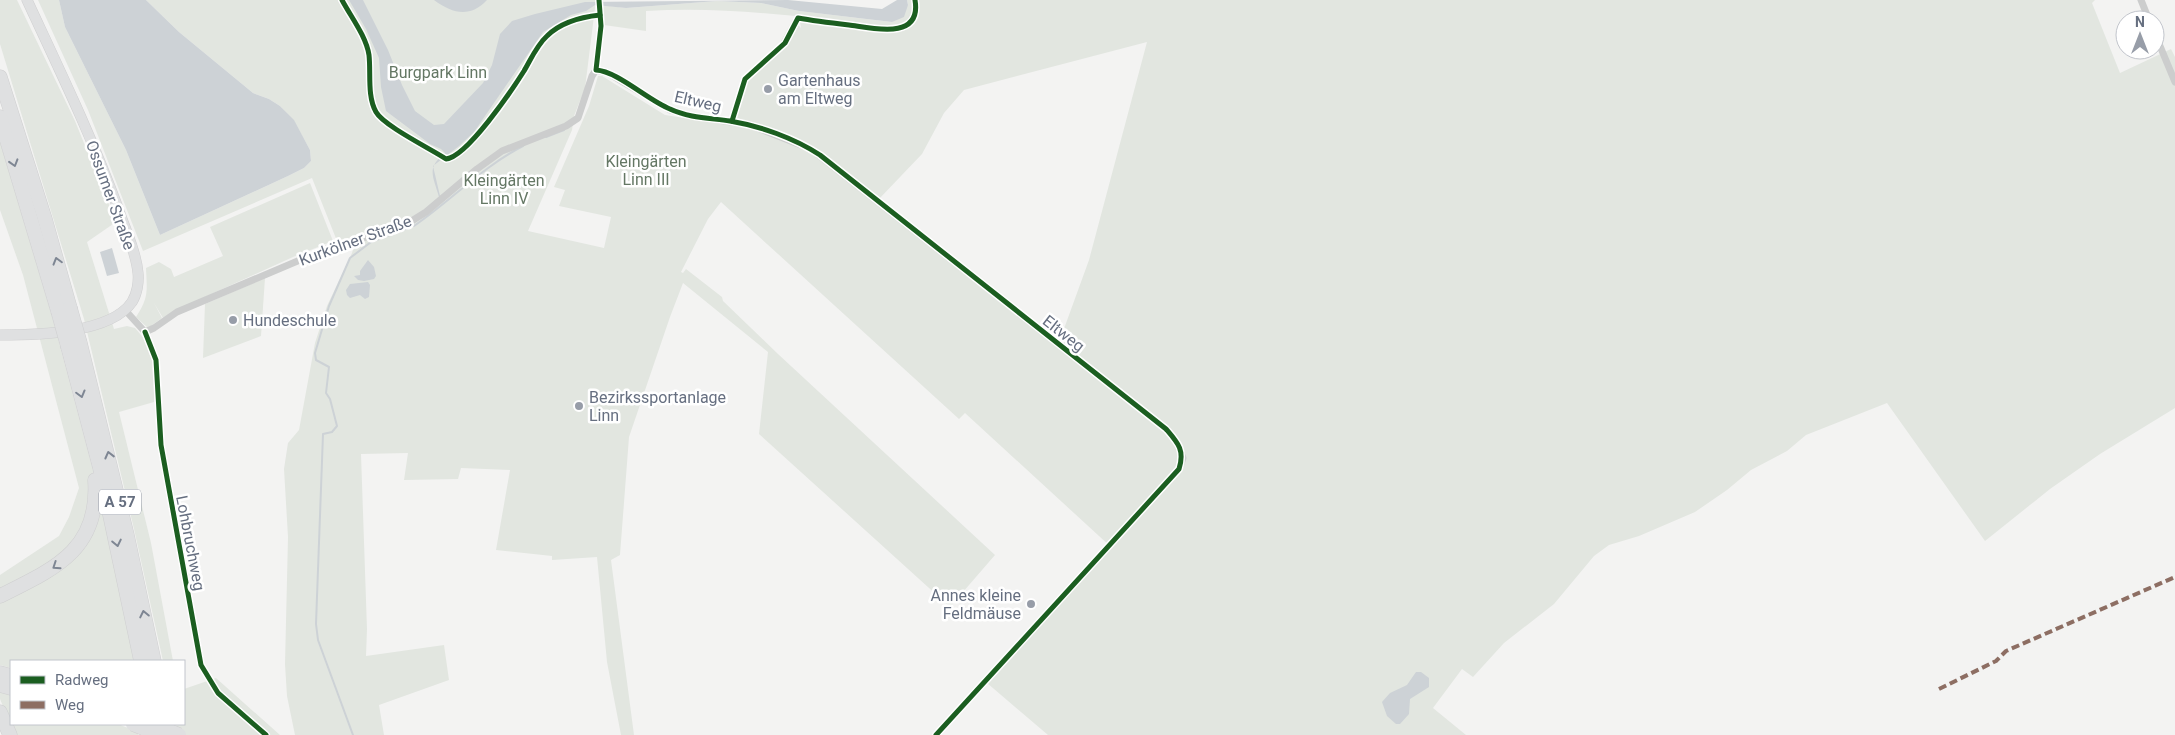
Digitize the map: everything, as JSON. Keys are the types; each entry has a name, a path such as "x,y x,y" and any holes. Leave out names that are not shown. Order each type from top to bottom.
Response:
{"highway":[{"name":"A 57","path":"0,77 45,219 64,309"},
{"name":"A 57","path":"0,116 64,309 125,526 154,660"},
{"name":"A 57","path":"74,345 141,660"},
{"path":"0,596 60,564 74,550 86,533 93,515 96,498 91,453 94,445"},
{"path":"0,712 10,735"},
{"path":"135,725 160,735"},
{"path":"155,725 179,735"}],"main road":[{"name":"Ossumer Straße","path":"27,0 95,147 137,264 138,284 132,302 125,310"},
{"path":"0,336 41,334 88,327 107,322 125,310"}],"street":[{"name":"Kurkölner Straße","path":"145,332 177,312 326,249 383,232 413,220 426,212 477,169 502,151 566,126 578,118 592,76 596,70 601,25 599,0"},
{"path":"2165,58 2175,82"},
{"name":"Eltweg","path":"596,70 608,73 670,110 687,115 750,125 815,152 1166,429 1176,441 1183,458 1179,469 936,735"},
{"path":"125,310 145,332"},
{"name":"Lohbruchweg","path":"145,332 156,360 161,446 201,665 218,693 266,735"}],"green space":[{"path":"0,0 17,0 75,121 116,222 87,242 114,329 127,326 135,328 146,341 154,365 154,402 119,412 151,543 173,660 163,660 84,319 0,44"},
{"path":"38,0 59,0 65,27 126,150 160,235 288,176 304,168 311,161 310,150 294,121 280,106 269,99 253,93 179,32 146,0 596,0 585,88 574,116 572,130 528,231 604,248 611,217 559,206 565,190 554,187 589,106 598,76 602,76 665,115 749,128 791,142 815,155 1166,426 1057,338 1065,326 1089,260 1147,42 964,90 944,113 922,154 879,199 818,151 797,139 732,116 742,81 776,50 793,19 801,28 796,16 721,10 646,11 646,31 604,25 601,5 626,8 717,1 761,3 799,11 892,22 908,5 907,0 2095,0 2092,3 2120,73 2148,60 2165,60 2165,52 2171,49 2175,57 2175,408 2100,454 2050,489 1985,541 1887,403 1806,435 1787,451 1751,470 1727,490 1695,512 1639,536 1609,545 1594,556 1554,604 1504,643 1473,677 1462,669 1433,708 1466,735 1048,735 987,683 1111,547 965,413 959,419 721,202 708,219 681,272 683,273 686,269 722,297 723,301 778,354 995,555 950,607 759,434 768,352 683,283 629,437 620,555 611,560 634,735 621,735 607,662 597,557 552,560 552,556 496,550 510,470 461,468 458,479 404,480 408,453 361,454 367,629 366,656 444,645 449,680 379,705 384,735 295,735 287,696 285,664 288,537 284,469 288,443 299,430 315,343 327,306 352,253 357,236 337,241 312,178 143,251 88,110"},
{"path":"0,142 53,320 104,512 134,660 10,660 10,668 0,665 0,575 59,536 69,517 79,488 23,275 0,210"},
{"path":"310,183 333,241 293,257 176,310 163,318 154,303 162,318 148,328 136,317 146,294 146,268 159,262 171,269 174,277 223,256 210,227"},
{"name":"Hundeschule","path":"265,278 261,336 203,358 205,304"},
{"path":"216,678 280,735 178,735 176,725 185,725 185,689"},
{"path":"0,691 10,694 10,723 0,699"},
{"path":"11,725 120,725 138,732 138,735 15,735"}],"shaded area":[{"path":"59,0 146,0 179,32 253,93 269,99 280,106 294,120 310,150 311,161 304,168 288,176 160,235 126,150 65,27"},
{"path":"349,0 363,0 415,111 434,125 444,124 483,83 492,65 500,34 512,21 535,14 585,2 788,0 882,9 897,0 907,0 908,5 904,17 892,22 799,11 761,3 717,1 626,8 595,5 586,11 571,15 543,32 474,132 435,165 445,153 386,111 381,87 379,58 366,29"},
{"path":"434,0 487,0 474,10 461,12 441,5"},
{"path":"433,168 440,196 439,197 433,178"},
{"path":"112,248 119,273 107,276 100,252"},
{"path":"368,260 374,267 376,276 374,279 358,280 354,276 360,275 360,271"},
{"path":"368,282 370,285 369,297 365,299 360,295 350,298 347,295 346,290 350,284"},
{"path":"1416,672 1421,672 1429,678 1429,687 1410,699 1409,714 1400,724 1396,724 1387,716 1382,702 1390,693 1407,685"}],"waterway":[{"path":"546,137 564,130"},
{"path":"414,226 494,164 523,146"},
{"path":"353,735 318,640 316,624 323,434 332,432 337,426 330,399 326,393 329,367 316,360 315,353 329,306 350,258 371,242 408,228"}],"marked path":[{"path":"1939,689 1996,661 2006,651 2175,577"}],"cycle path":[{"path":"342,0 362,34 367,48 370,62 370,92 376,112 388,124 446,159 465,147 500,107 537,48 547,36 559,27 572,21 600,15"},
{"path":"599,0 601,26 596,70 613,75 677,112 765,129 799,143 820,155 1166,429 1179,447 1181,452 1179,469 936,735"},
{"path":"732,121 745,79 785,43 798,18 870,28 893,29 903,27 911,22 915,13 915,0"},
{"path":"145,332 156,360 161,445 201,665 218,693 266,735"}],"place":[{"name":"Gartenhaus am Eltweg","path":"768,89"},
{"name":"Hundeschule","path":"233,320"},
{"name":"Bezirkssportanlage Linn","path":"579,406"},
{"name":"Annes kleine Feldmäuse","path":"1031,604"}],"park label":[{"name":"Burgpark Linn","path":"438,72"},
{"name":"Kleingärten Linn III","path":"646,170"},
{"name":"Kleingärten Linn IV","path":"504,189"}]}
